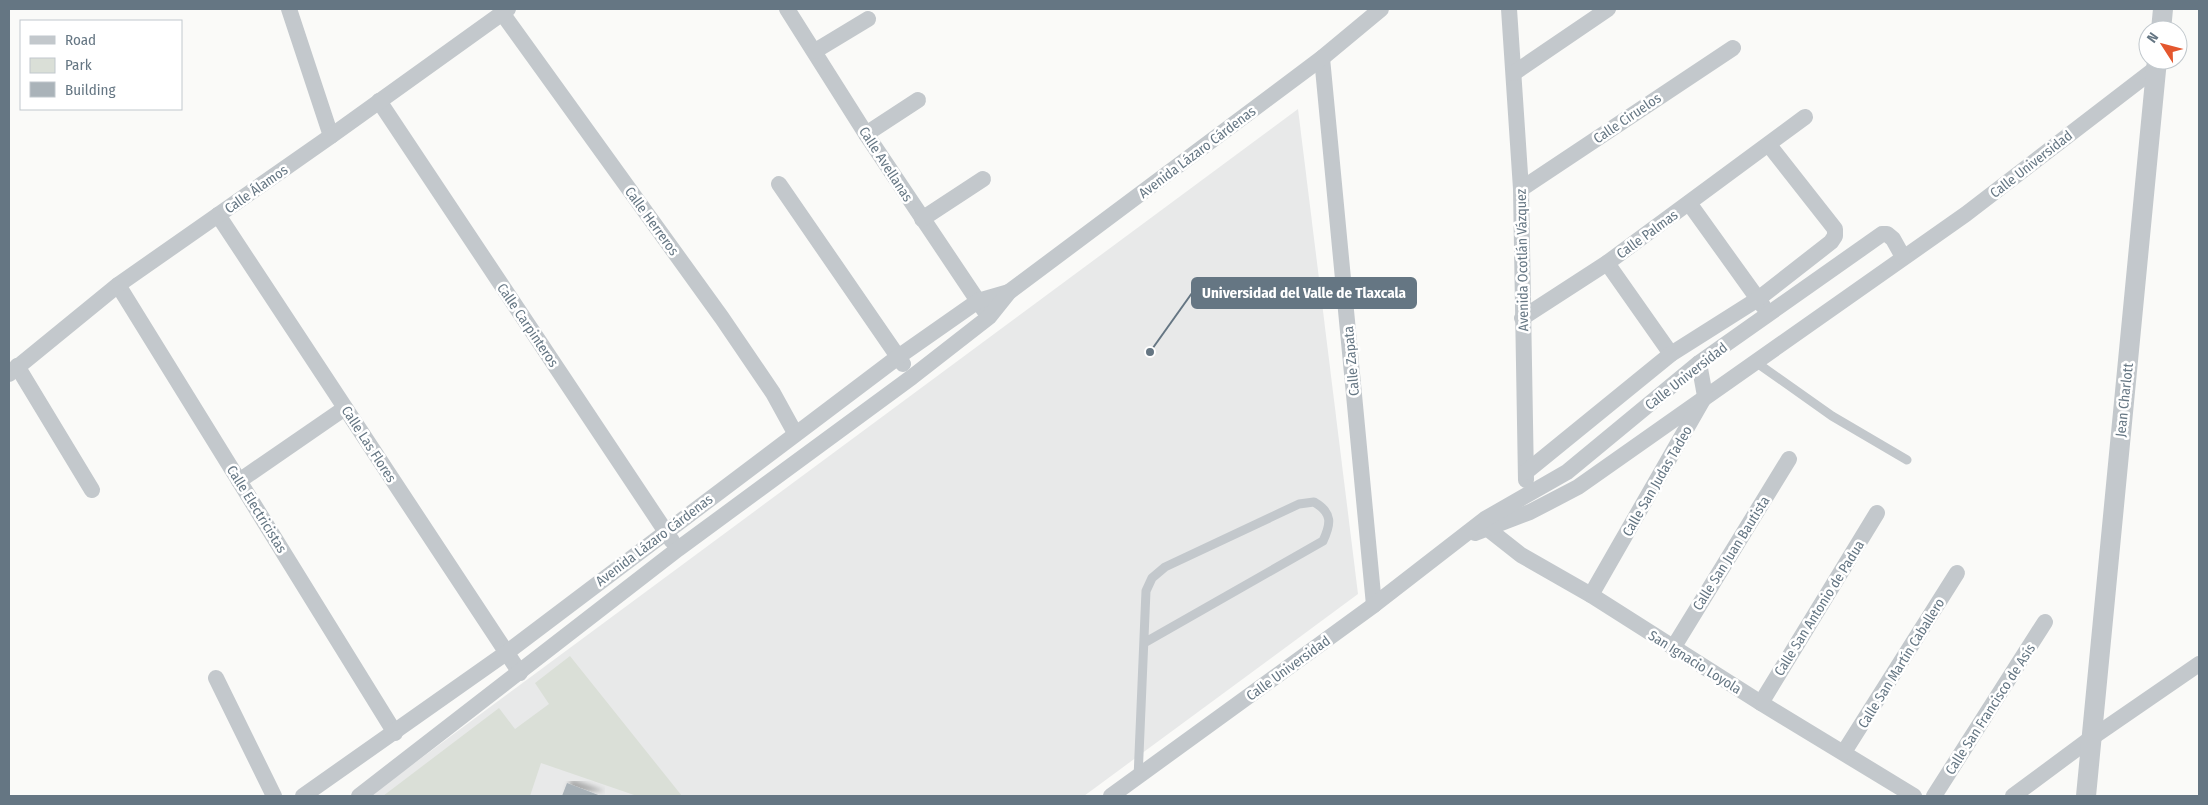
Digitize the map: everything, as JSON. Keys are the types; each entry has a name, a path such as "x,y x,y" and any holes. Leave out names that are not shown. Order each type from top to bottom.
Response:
{"street":[{"path":"289,9 331,136"},
{"name":"Calle Avellanas","path":"787,9 866,134 988,318"},
{"name":"Avenida Lázaro Cárdenas","path":"359,796 678,549 912,377 988,318 1010,292 1322,58 1381,9"},
{"name":"Avenida Ocotlán Vázquez","path":"1509,9 1521,189 1522,318 1528,504"},
{"path":"1514,73 1608,9"},
{"name":"Calle Álamos","path":"13,370 118,285 505,11"},
{"name":"Calle Herreros","path":"505,11 773,392 794,434"},
{"path":"815,52 868,19"},
{"name":"Calle Ciruelos","path":"1521,189 1733,48"},
{"name":"Calle Zapata","path":"1322,58 1374,604"},
{"name":"Calle Universidad","path":"1111,796 1374,604 1463,536 1528,504 1578,487 1705,396 1757,363 1903,257 1966,214 2149,70"},
{"name":"Jean Charlott","path":"2086,796 2090,739 2156,70"},
{"path":"866,134 918,100"},
{"name":"Calle Carpinteros","path":"379,101 678,549"},
{"name":"Calle Palmas","path":"1522,318 1607,263 1805,117"},
{"path":"1526,472 1671,354 1758,299 1831,242 1835,236 1835,229 1769,145"},
{"path":"922,219 983,179"},
{"path":"779,184 912,377"},
{"path":"1689,203 1769,314"},
{"name":"Calle Las Flores","path":"218,215 520,673"},
{"name":"Calle Universidad","path":"1528,504 1699,363 1882,234 1887,234 1893,239 1903,257"},
{"path":"1607,263 1671,354"},
{"name":"Calle Electricistas","path":"118,285 395,733"},
{"name":"Avenida Lázaro Cárdenas","path":"303,796 506,653 898,356 978,301 1010,292"},
{"path":"1699,363 1705,396"},
{"path":"13,370 92,490"},
{"name":"Calle San Judas Tadeo","path":"1591,595 1705,396"},
{"path":"239,481 345,408"},
{"name":"Calle San Juan Bautista","path":"1673,648 1789,459"},
{"name":"Calle San Antonio de Padua","path":"1761,703 1878,513"},
{"name":"San Ignacio Loyola","path":"1486,524 1521,555 1591,595 1761,703 1914,796"},
{"name":"Calle San Martín Caballero","path":"1844,752 1957,573"},
{"name":"Calle San Francisco de Asís","path":"1934,796 2045,622"},
{"path":"2014,796 2090,739 2199,664"},
{"path":"216,678 274,796"}],"lane":[{"path":"1757,363 1832,416 1907,460"},
{"path":"1138,778 1146,591 1152,578 1165,567 1299,504 1314,502 1328,514 1330,525 1324,542 1144,643"}],"shaded area":[{"path":"1298,109 1358,594 1084,796 370,796"}],"green space":[{"path":"570,656 682,796 637,796 541,763 530,796 383,796 499,708 515,729 549,704 535,683"}],"building":[{"path":"567,783 601,796 562,796"}],"place":[{"name":"Universidad del Valle de Tlaxcala","path":"1150,352"}]}
